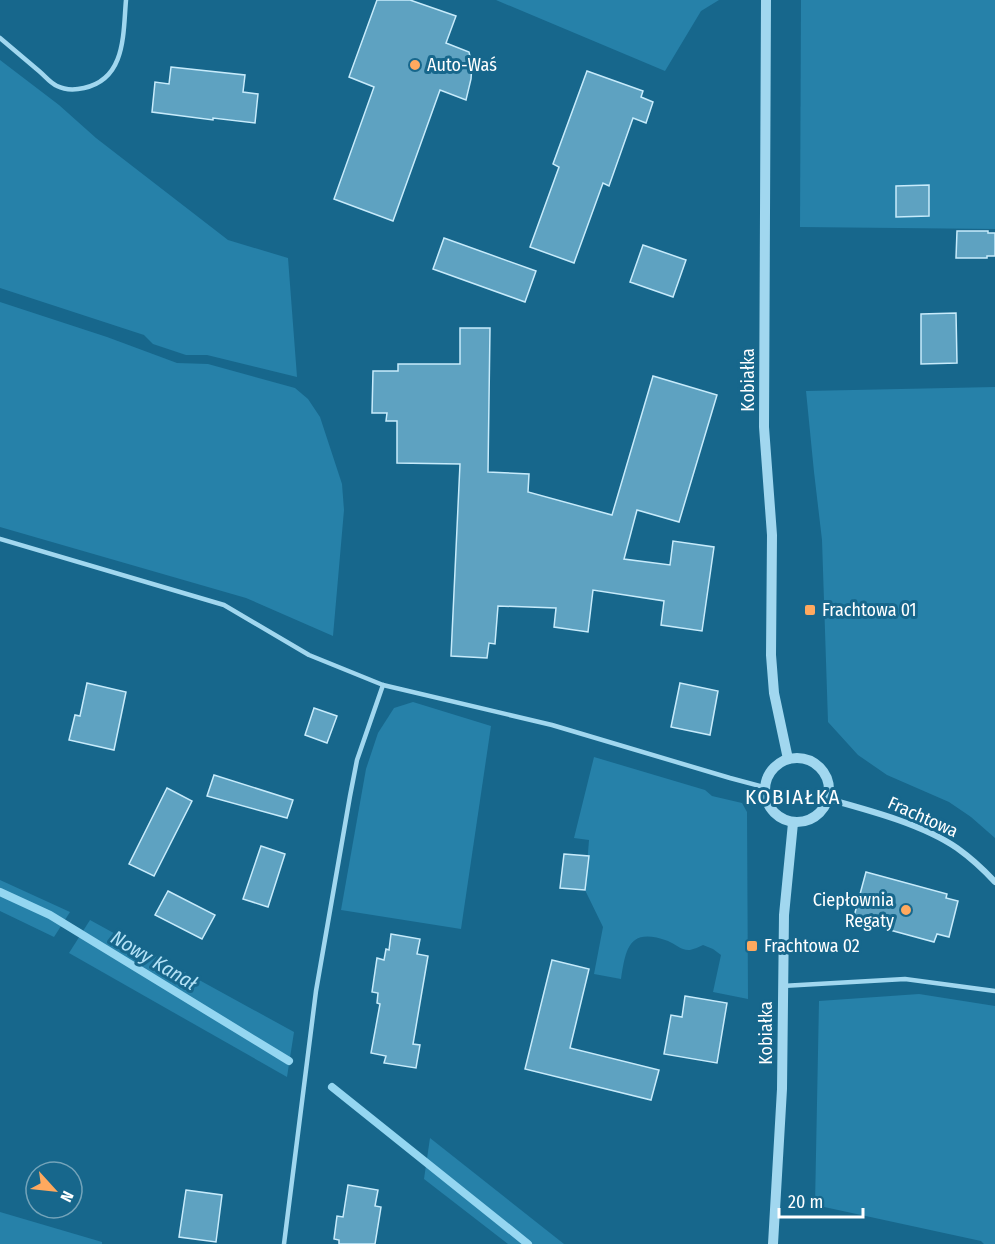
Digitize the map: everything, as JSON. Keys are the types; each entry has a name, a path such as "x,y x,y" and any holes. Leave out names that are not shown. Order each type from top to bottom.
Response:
{"street":[{"name":"Kobiałka","path":"766,0 764,427 772,535 771,656 774,693 788,759"},
{"path":"800,758 812,761 822,769 828,781 829,793 826,806 817,816 806,822 793,823 781,819 771,811 765,800 764,787 768,775 776,765 788,759 800,758"},
{"name":"Frachtowa","path":"828,799 869,810 945,841 984,870 995,882"},
{"name":"Kobiałka","path":"773,1244 782,1089 784,915 793,823"}],"lane":[{"path":"0,38 56,85 67,89 92,86 104,80 118,59 126,0"},
{"path":"0,538 224,605 309,655 383,685 552,725 764,787"},
{"path":"284,1244 316,991 348,808 357,760 383,685"},
{"path":"783,986 905,979 995,991"}],"shaded area":[{"path":"496,0 719,0 701,11 665,71"},
{"path":"801,0 995,0 995,229 800,227"},
{"path":"0,60 228,240 288,258 297,377 207,355 186,355 153,344 144,335 0,288"},
{"path":"0,302 177,363 208,364 295,388 308,399 320,417 342,484 344,510 333,636 246,598 0,527"},
{"path":"995,387 995,838 949,802 887,775 858,755 828,722 822,540 806,391"},
{"path":"413,702 491,726 461,929 341,910 366,769 378,733 394,708"},
{"path":"594,757 705,790 712,796 742,803 747,812 748,999 713,992 721,955 713,949 703,945 687,950 655,937 637,939 632,943 625,958 621,979 594,974 603,927 585,890 589,840 574,838"},
{"path":"0,880 70,912 54,937 0,911"},
{"path":"90,920 294,1032 287,1077 69,953"},
{"path":"919,994 995,1006 995,1244 984,1244 981,1241 815,1205 819,1001"},
{"path":"430,1138 564,1244 508,1244 424,1179"},
{"path":"0,1212 102,1242 102,1244 0,1244"}],"building":[{"path":"377,0 410,0 456,16 446,43 469,52 472,64 466,100 440,90 393,221 334,199 374,87 349,77"},
{"path":"171,67 245,75 243,92 258,94 255,123 152,112 155,82 169,84"},
{"path":"587,71 643,91 641,97 653,102 646,123 633,118 609,186 603,183 574,263 530,247 559,167 553,164"},
{"path":"929,185 929,216 896,217 896,186"},
{"path":"957,231 995,233 995,256 956,258"},
{"path":"444,238 536,271 525,302 433,269"},
{"path":"643,245 686,260 673,297 630,282"},
{"path":"956,313 957,363 921,364 921,314"},
{"path":"460,328 490,328 488,472 529,474 528,492 612,515 653,376 717,395 679,522 637,510 624,559 670,565 673,541 714,547 702,631 661,625 664,601 593,590 588,632 554,627 556,608 498,606 495,644 489,643 487,658 451,656 460,464 397,463 397,421 386,421 387,413 372,413 373,371 398,371 398,364 460,364"},
{"path":"87,683 126,692 114,750 69,740 75,715 80,716"},
{"path":"680,683 718,691 710,735 671,727"},
{"path":"314,708 337,716 327,743 305,735"},
{"path":"214,775 293,800 287,818 207,796"},
{"path":"167,788 192,801 154,876 129,864"},
{"path":"261,846 285,854 268,907 243,899"},
{"path":"564,854 589,856 585,890 560,888"},
{"name":"Ciepłownia Regaty","path":"866,872 947,894 946,898 958,901 949,937 937,934 934,942 853,920"},
{"path":"168,891 215,915 202,939 155,915"},
{"path":"391,934 420,939 417,954 428,956 413,1044 420,1045 416,1068 384,1063 386,1056 371,1053 380,1004 377,1003 378,993 372,992 377,958 384,960 386,949 389,950"},
{"path":"552,960 589,969 570,1048 659,1070 651,1100 525,1069"},
{"path":"685,996 727,1003 717,1063 664,1054 671,1015 682,1017"},
{"path":"348,1185 378,1190 375,1206 381,1207 375,1244 339,1244 339,1240 334,1239 337,1216 343,1217"},
{"path":"186,1190 222,1195 216,1242 179,1237"}],"waterway":[{"name":"Nowy Kanał","path":"0,892 50,915 289,1061"},
{"name":"Nowy Kanał","path":"332,1087 528,1244"}],"place":[{"name":"Auto-Waś","path":"415,65"},
{"name":"Frachtowa 01","path":"810,610"},
{"name":"Ciepłownia Regaty","path":"906,910"},
{"name":"Frachtowa 02","path":"752,946"}],"district":[{"name":"KOBIAŁKA","path":"793,797"}]}
